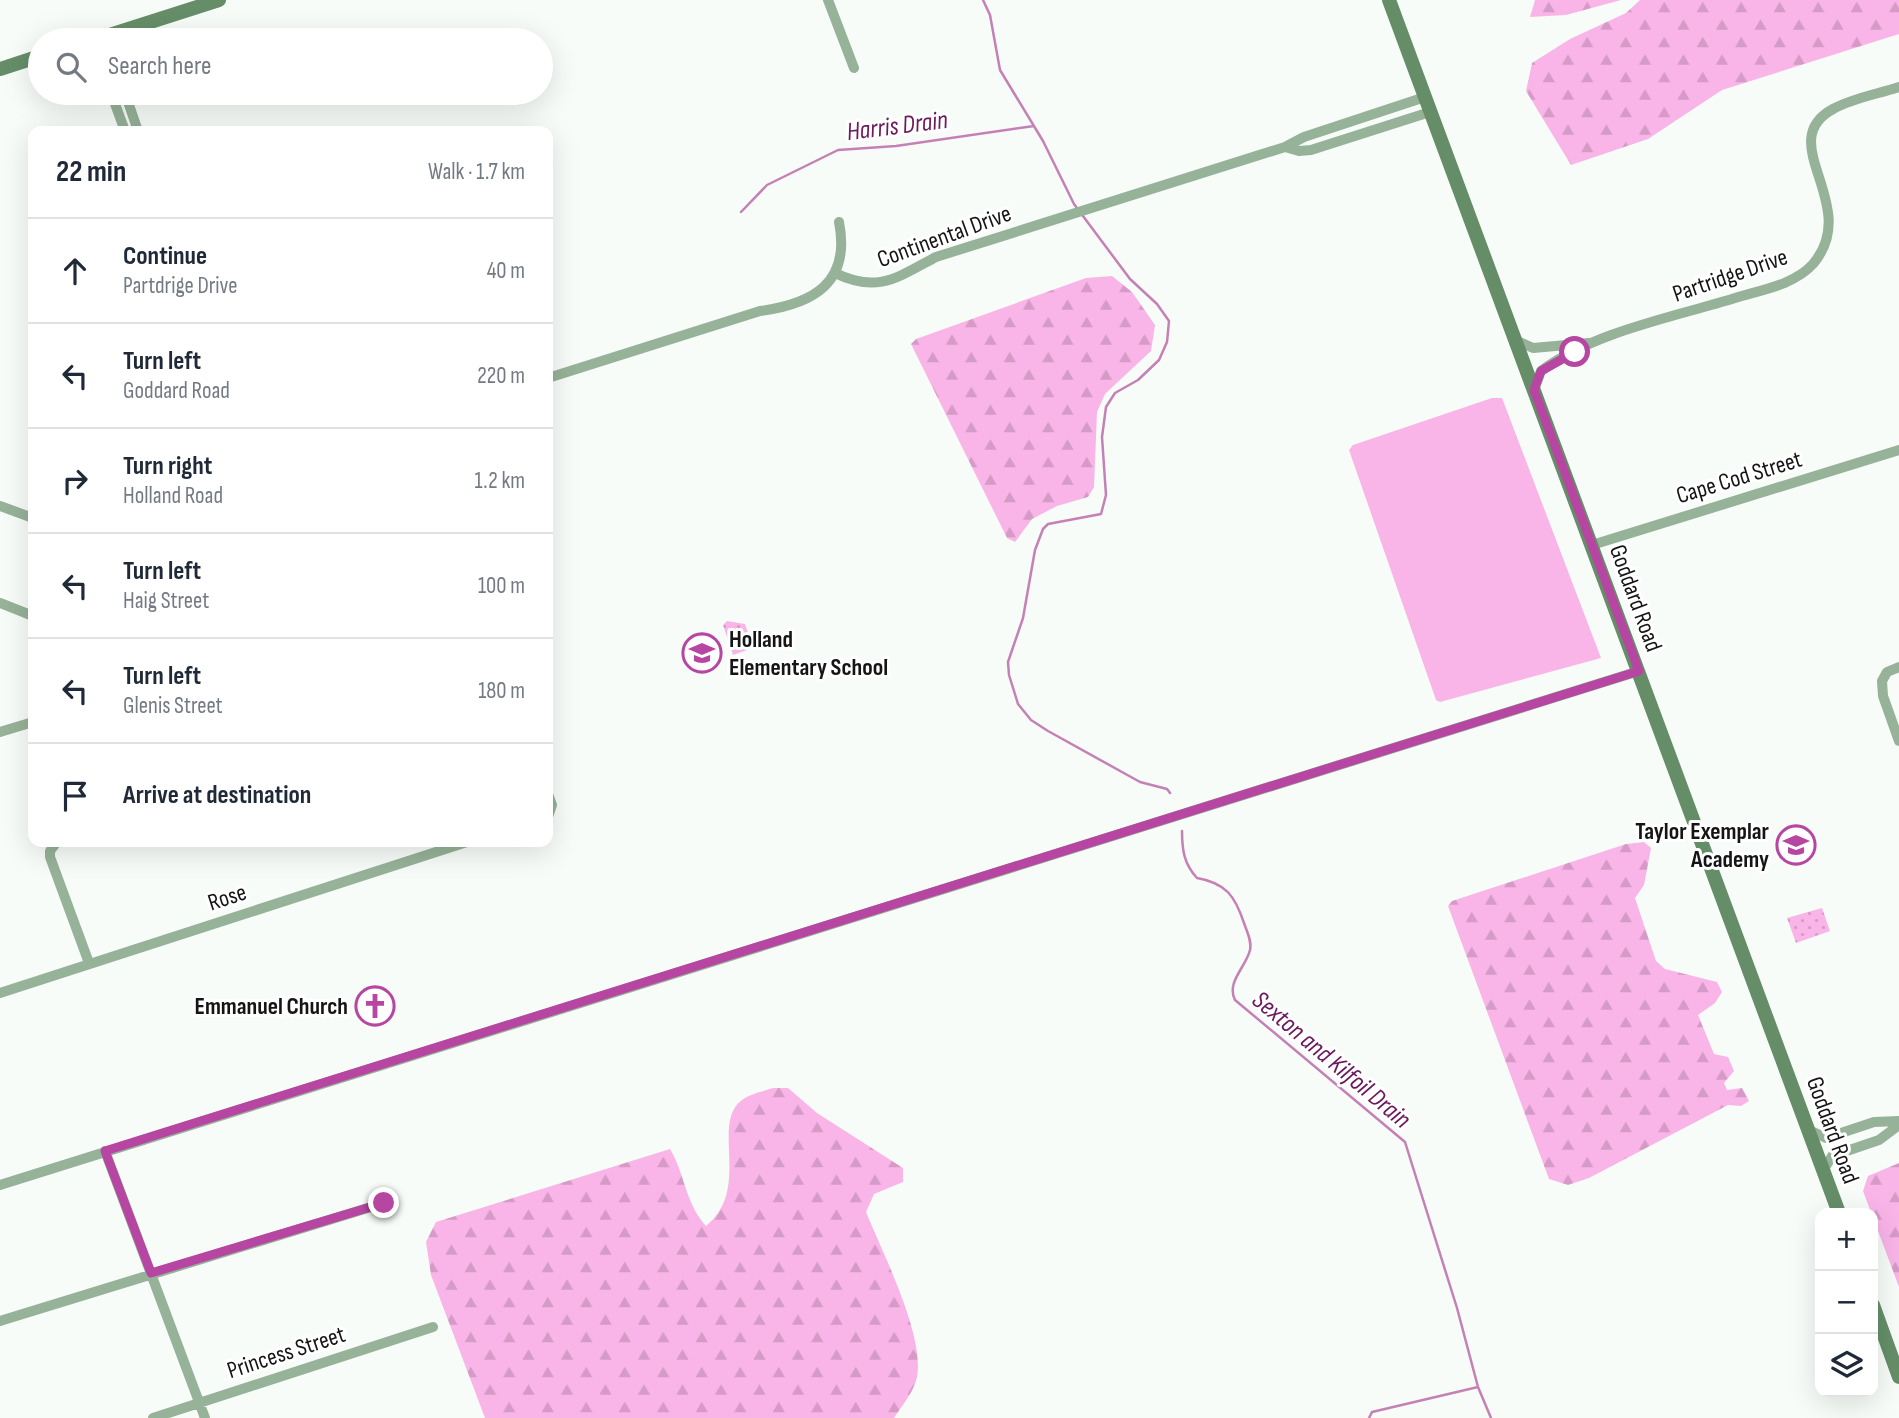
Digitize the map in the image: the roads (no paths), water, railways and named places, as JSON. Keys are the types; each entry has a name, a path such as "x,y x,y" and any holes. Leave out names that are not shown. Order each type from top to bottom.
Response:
{"main road":[{"path":"140,28 219,0"},
{"name":"Goddard Road","path":"1389,0 1837,1208"},
{"path":"0,69 28,61"},
{"path":"1878,1319 1899,1377"}],"street":[{"path":"828,0 854,68"},
{"name":"Partridge Drive","path":"1589,343 1775,286 1805,271 1819,254 1830,224 1826,196 1810,150 1816,123 1826,113 1843,104 1899,87"},
{"name":"Continental Drive","path":"835,273 862,283 885,283 936,257 1285,147 1304,137 1425,97"},
{"path":"115,105 123,126"},
{"path":"129,105 136,126"},
{"name":"Continental Drive","path":"1285,147 1299,151 1311,150 1430,112"},
{"path":"553,375 760,311 798,305 817,294 835,273 842,245 839,222"},
{"path":"1515,340 1533,348 1589,343"},
{"path":"1534,390 1541,371 1589,343"},
{"name":"Cape Cod Street","path":"1592,545 1899,450"},
{"path":"0,506 28,517"},
{"path":"0,603 28,614"},
{"path":"1899,667 1887,672 1881,687 1899,741"},
{"path":"0,1185 1639,671"},
{"path":"0,732 28,724"},
{"path":"53,847 50,857 89,963"},
{"name":"Rose","path":"0,993 451,847"},
{"path":"1808,1130 1826,1138 1874,1122 1899,1123"},
{"path":"1824,1171 1832,1156 1880,1140 1899,1123"},
{"path":"105,1151 205,1418"},
{"path":"0,1321 384,1203"},
{"name":"Princess Street","path":"153,1418 433,1326"}],"waterway":[{"name":"Sexton and Kilfoil Drain","path":"983,0 990,15 1000,70 1043,141 1074,204 1130,279 1157,304 1169,321 1167,342 1159,360 1138,380 1115,393 1106,407 1102,437 1106,495 1101,514 1048,524 1043,529 1035,550 1023,618 1008,662 1009,675 1018,704 1031,720 1140,782 1167,789 1170,793"},
{"name":"Harris Drain","path":"741,212 767,185 838,150 896,146 1034,126"},
{"name":"Sexton and Kilfoil Drain","path":"1182,831 1183,851 1189,867 1197,878 1215,883 1228,892 1237,905 1249,936 1250,950 1233,987 1235,1000 1405,1142 1457,1308 1478,1387 1491,1418"},
{"path":"1369,1418 1372,1412 1478,1387"}],"place":[{"name":"Holland Elementary School","path":"702,653"},
{"name":"Taylor Exemplar Academy","path":"1796,845"},
{"name":"Emmanuel Church","path":"375,1006"}]}
